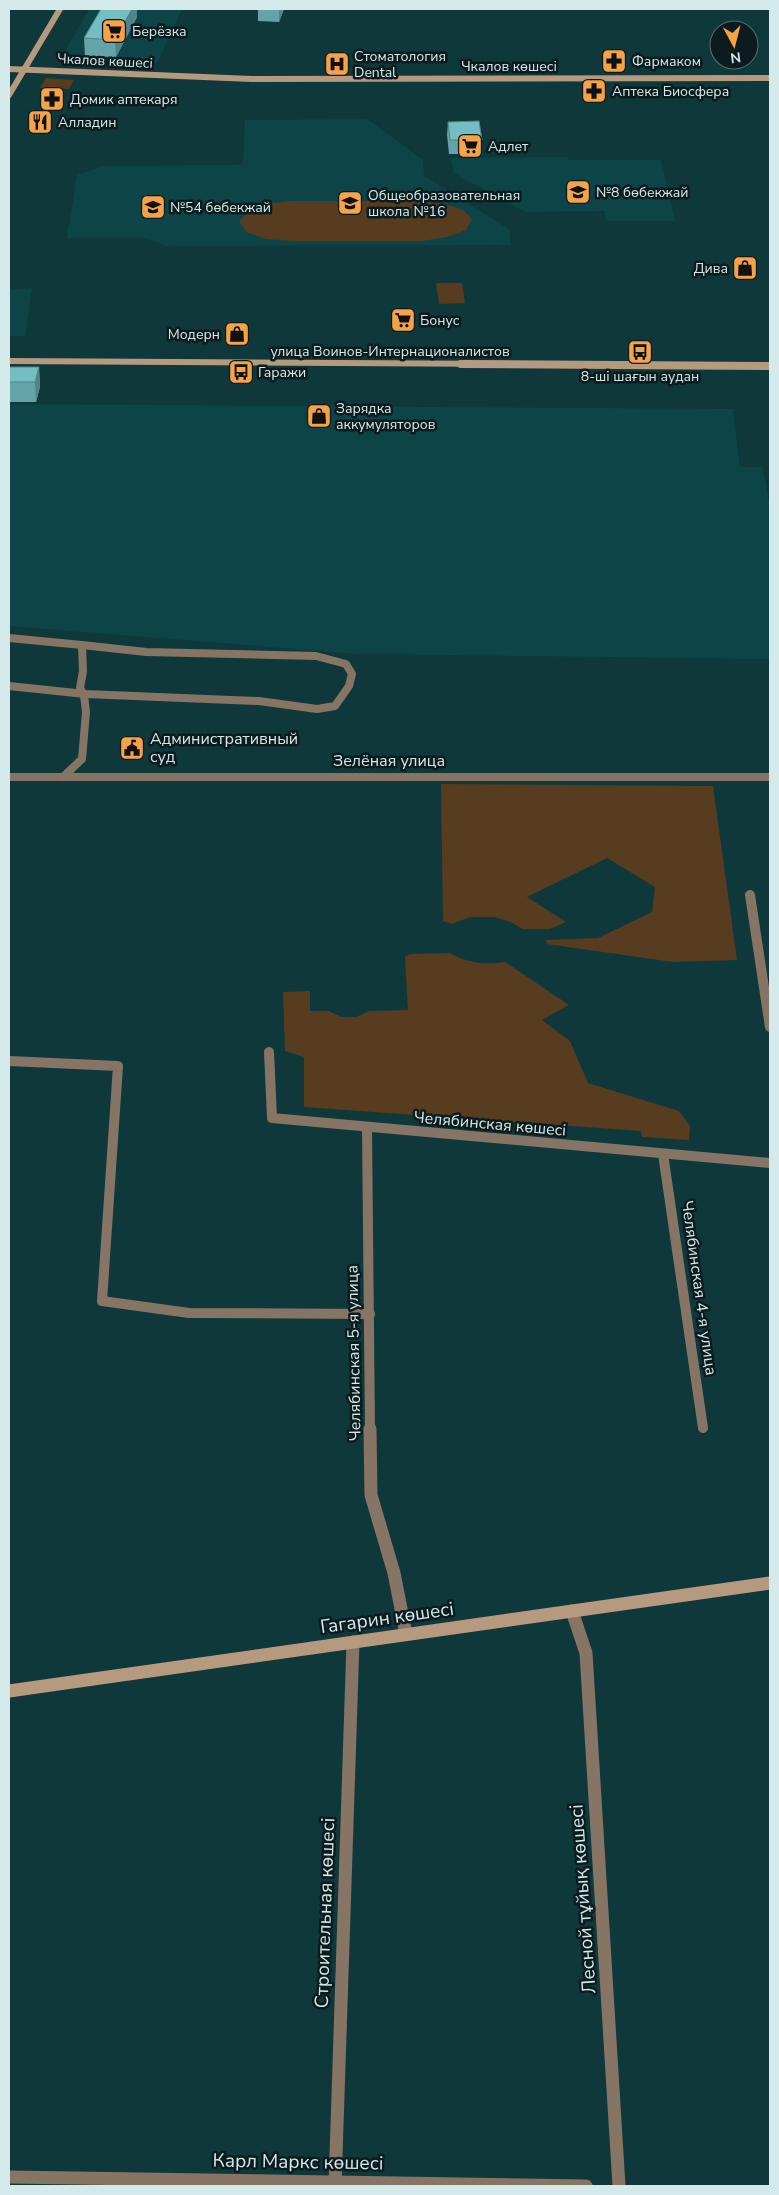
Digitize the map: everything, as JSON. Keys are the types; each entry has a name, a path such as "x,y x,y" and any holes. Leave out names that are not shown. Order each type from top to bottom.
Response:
{"street":[{"path":"9,95 60,9"},
{"name":"Чкалов көшесі","path":"9,69 287,80 770,78"},
{"name":"улица Воинов-Интернационалистов","path":"9,361 770,366"},
{"path":"9,638 146,652 316,656 346,664 352,674 349,686 335,706 317,709 250,701 85,694 9,686"},
{"path":"63,777 82,759 87,708 85,694 80,688 83,670 82,645"},
{"name":"Зелёная улица","path":"9,777 770,777"},
{"path":"750,895 770,1027"},
{"name":"Челябинская көшесі","path":"269,1052 272,1118 770,1163"},
{"path":"9,1061 118,1066 102,1301 153,1310 189,1313 370,1314"},
{"name":"Челябинская 5-я улица","path":"366,1128 371,1495 394,1573 406,1634"},
{"name":"Челябинская 4-я улица","path":"663,1154 703,1428"},
{"name":"Гагарин көшесі","path":"9,1691 770,1583"},
{"name":"Лесной тұйық көшесі","path":"572,1611 586,1653 619,2186"},
{"name":"Строительная көшесі","path":"335,2184 353,1642"},
{"name":"Карл Маркс көшесі","path":"9,2178 586,2186"}],"shaded area":[{"path":"90,9 182,9 157,63 59,60"},
{"path":"46,78 74,80 69,89 40,88"},
{"name":"Общеобразовательная школа №16","path":"367,119 423,160 424,176 509,229 511,245 167,246 146,238 67,238 77,175 104,166 243,164 245,120"},
{"name":"№8 бөбекжай","path":"567,157 568,160 661,160 675,221 606,221 604,211 525,212 454,173 451,158"},
{"path":"291,201 417,201 443,203 463,210 472,219 466,230 448,237 422,241 293,241 266,239 247,232 239,222 256,208"},
{"path":"436,283 462,283 465,303 439,304"},
{"path":"32,288 25,336 9,336 9,290"},
{"path":"9,404 733,409 740,467 763,467 770,508 770,659 357,654 9,626"},
{"path":"441,784 713,786 737,960 673,962 547,944 546,940 598,938 652,912 655,887 607,858 527,897 566,922 550,929 522,929 511,922 494,917 470,917 452,924 443,921"},
{"path":"449,953 476,962 505,962 569,1005 542,1020 570,1041 588,1083 679,1111 690,1126 689,1140 642,1137 641,1131 304,1107 304,1057 285,1051 283,992 310,991 310,1011 329,1011 341,1017 356,1017 369,1011 408,1010 405,957 410,954"}],"building":[{"path":"101,9 132,9 115,40 84,38"},
{"path":"479,121 482,140 450,140 448,122"},
{"path":"9,367 39,367 35,382 9,382"}],"place":[{"name":"Берёзка","path":"114,31"},
{"name":"Фармаком","path":"614,61"},
{"name":"Стоматология Dental","path":"337,64"},
{"name":"Аптека Биосфера","path":"594,91"},
{"name":"Домик аптекаря","path":"52,99"},
{"name":"Алладин","path":"40,122"},
{"name":"Адлет","path":"470,146"},
{"name":"№8 бөбекжай","path":"578,192"},
{"name":"Общеобразовательная школа №16","path":"350,203"},
{"name":"№54 бөбекжай","path":"153,207"},
{"name":"Дива","path":"745,268"},
{"name":"Бонус","path":"403,320"},
{"name":"Модерн","path":"237,334"},
{"name":"8-ші шағын аудан","path":"640,352"},
{"name":"Гаражи","path":"241,372"},
{"name":"Зарядка аккумуляторов","path":"319,416"},
{"name":"Административный суд","path":"132,748"}]}
